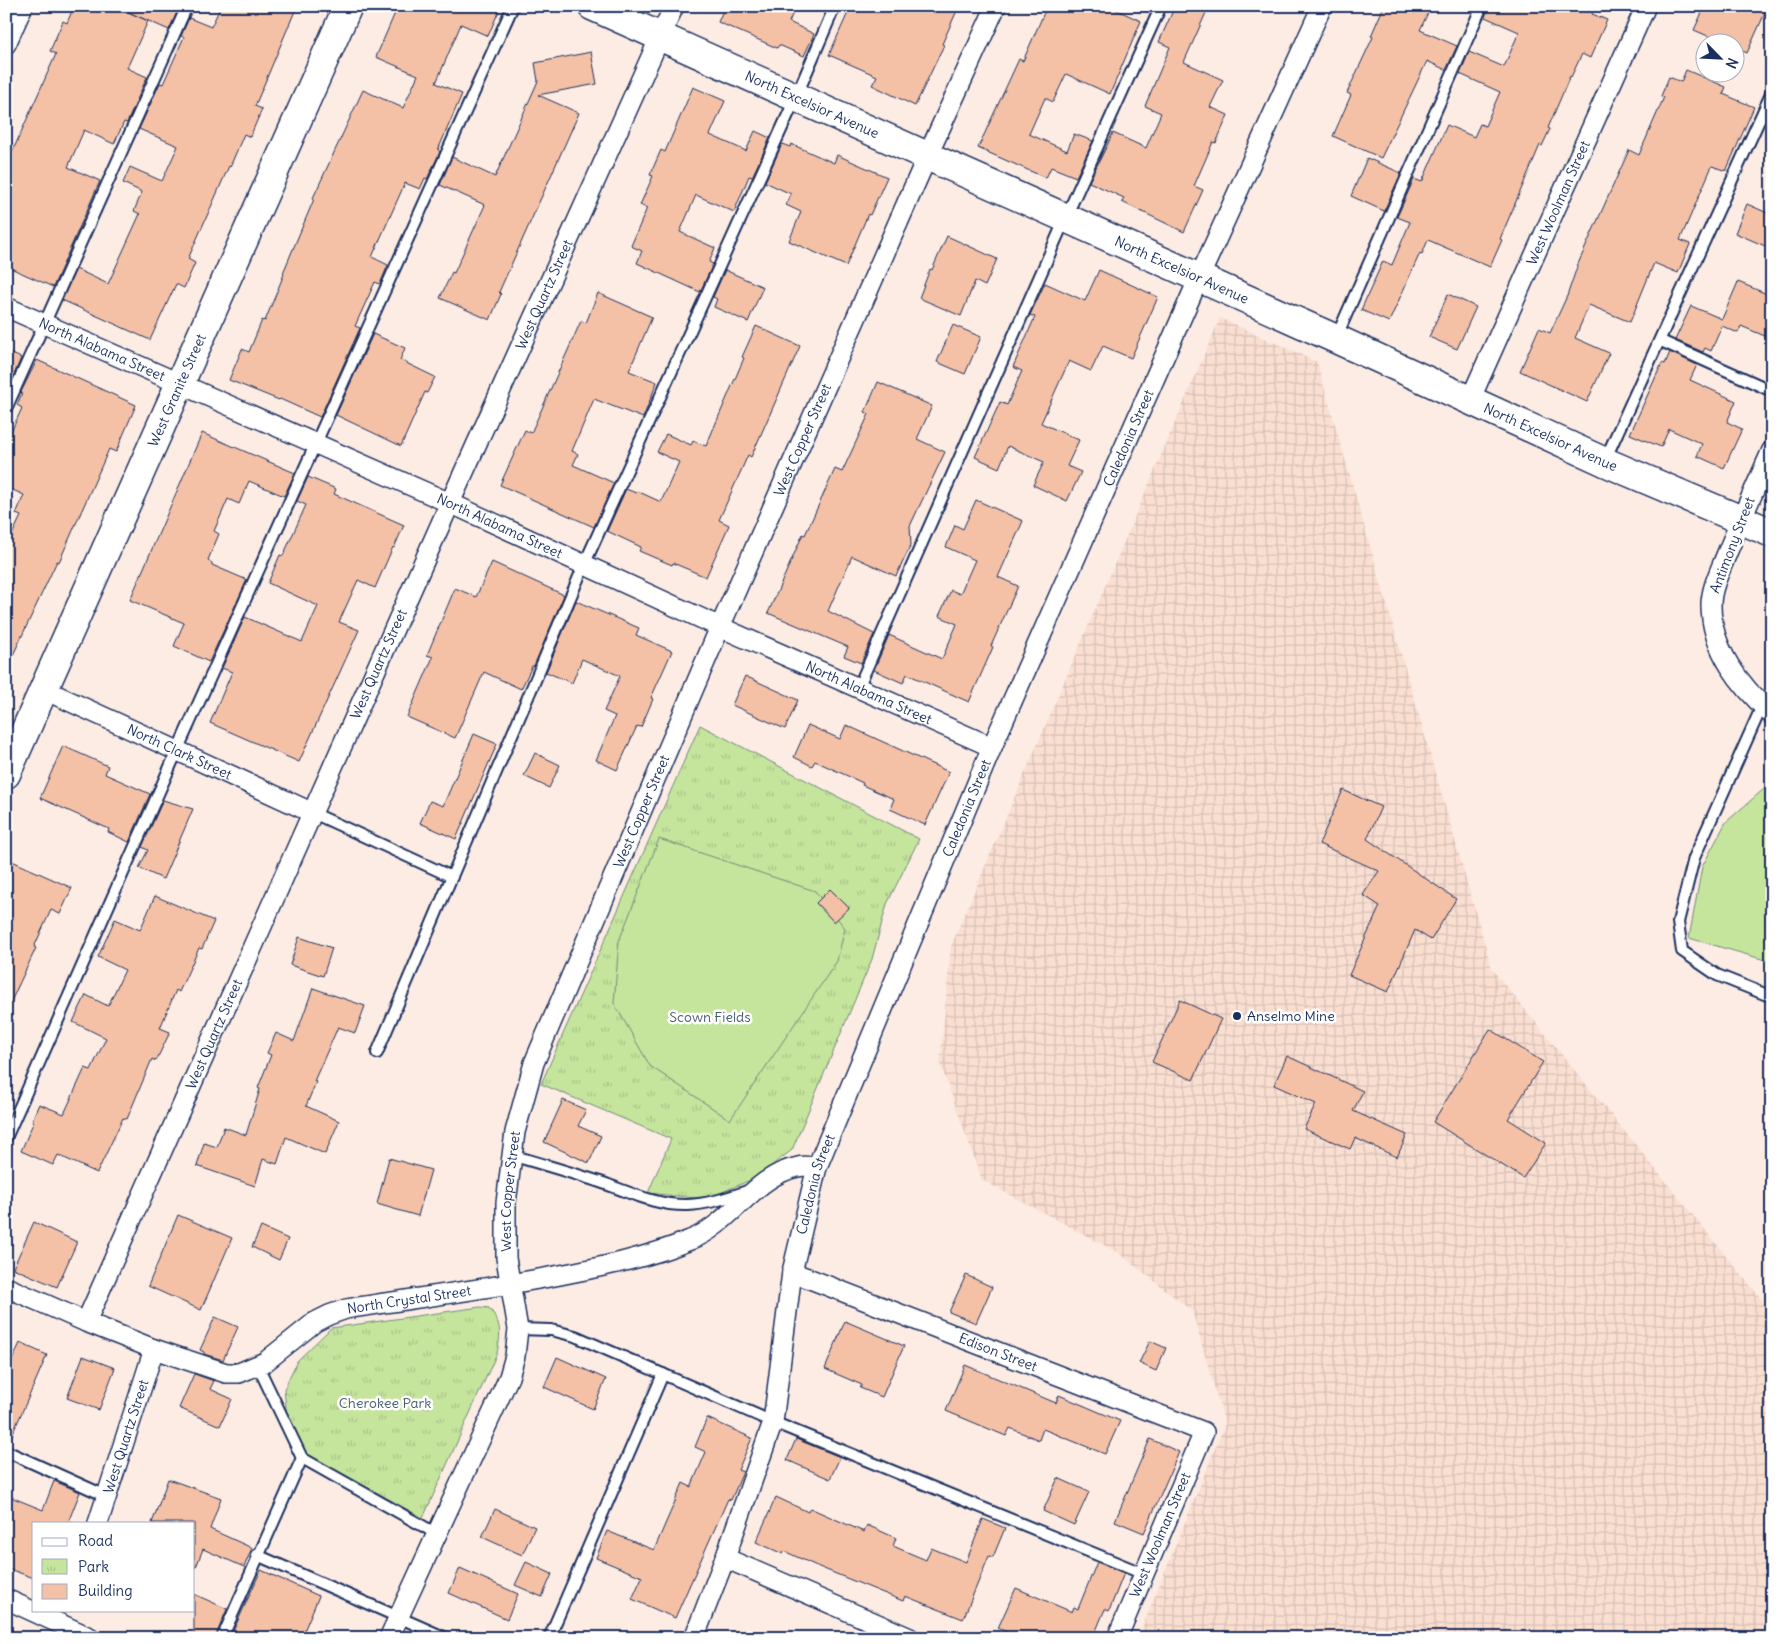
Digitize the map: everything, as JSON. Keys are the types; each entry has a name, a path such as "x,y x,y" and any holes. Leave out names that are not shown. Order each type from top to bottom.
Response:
{"street":[{"path":"6,44 23,6"},
{"name":"West Granite Street","path":"10,757 45,690 348,6"},
{"name":"North Excelsior Avenue","path":"592,6 1336,339 1605,462 1772,533"},
{"name":"West Quartz Street","path":"86,1322 450,503 674,6"},
{"name":"West Copper Street","path":"389,1638 509,1377 515,1356 518,1329 510,1284 505,1235 506,1203 515,1132 534,1063 720,627 927,157 996,6"},
{"name":"Caledonia Street","path":"694,1638 725,1558 773,1422 792,1272 817,1167 992,747 1199,278 1322,6"},
{"name":"West Woolman Street","path":"1470,400 1646,6"},
{"name":"North Alabama Street","path":"6,307 450,503 720,627 992,747"},
{"name":"Antimony Street","path":"1767,711 1732,670 1718,646 1712,625 1710,604 1714,587 1741,519 1772,450"},
{"name":"North Clark Street","path":"45,690 312,813"},
{"name":"North Crystal Street","path":"6,1287 154,1349 226,1373 239,1373 265,1362 315,1322 346,1309 510,1284 639,1258 690,1240 706,1233 731,1213 758,1187 784,1171 800,1166 817,1167"},
{"name":"Edison Street","path":"792,1272 1204,1432"},
{"name":"West Quartz Street","path":"98,1522 154,1349"},
{"name":"West Woolman Street","path":"1117,1638 1204,1432"},
{"path":"725,1558 910,1638"},
{"path":"6,1599 32,1610"},
{"path":"36,1612 91,1638"}],"lane":[{"path":"6,409 187,6"},
{"path":"6,1138 314,443 513,6"},
{"path":"377,1053 584,565 796,97 835,6"},
{"path":"858,688 1161,6"},
{"path":"1336,339 1482,6"},
{"path":"1605,462 1772,92"},
{"path":"1660,341 1772,391"},
{"path":"1767,711 1694,858 1678,922 1682,951 1717,975 1772,997"},
{"path":"312,813 452,877"},
{"path":"511,1155 560,1169 644,1199 675,1204 688,1205 718,1202 758,1187"},
{"path":"518,1329 551,1330 576,1336 773,1422 1144,1574"},
{"path":"258,1366 302,1458 438,1534"},
{"path":"549,1638 663,1374"},
{"path":"6,1451 106,1496"},
{"path":"222,1638 257,1555 302,1458"},
{"path":"257,1555 446,1638"}],"shaded area":[{"name":"Anselmo Mine","path":"1220,318 1317,362 1492,969 1772,1312 1772,1638 1138,1638 1225,1424 1192,1311 1119,1253 982,1180 940,1063 951,946"}],"green space":[{"name":"Scown Fields","path":"700,725 919,839 887,904 872,959 792,1150 755,1178 706,1199 648,1193 671,1139 541,1084"},
{"path":"1772,782 1772,962 1689,938 1702,867 1726,822"},
{"path":"659,839 815,891 845,928 837,961 730,1120 650,1066 614,1003 619,941"},
{"name":"Cherokee Park","path":"480,1307 489,1308 498,1324 500,1335 497,1353 423,1518 306,1454 287,1417 284,1389 297,1361 331,1328"}],"building":[{"path":"74,6 114,6 148,21 127,68 147,77 127,123 124,122 114,144 84,130 68,167 100,181 53,287 6,266 6,166 56,54 50,51 63,21 67,23"},
{"path":"115,6 164,6 177,12 169,30"},
{"path":"221,6 297,6 255,106 262,109 250,137 244,134 188,259 195,263 184,288 176,284 150,340 62,300 76,269 108,284 140,214 134,211 142,192 123,183 130,167 162,181 178,146 139,129 160,83 163,84 184,37 181,36 189,18 211,27"},
{"path":"398,6 501,6 488,36 461,24 436,83 462,94 438,150 440,152 427,179 425,178 420,189 405,183 372,257 388,265 380,284 375,282 355,326 360,328 320,417 280,399 229,380 242,349 249,352 262,320 265,321 313,198 363,90 403,108 418,75 376,57"},
{"path":"725,6 796,6 789,22 814,34 804,56 779,45 777,48 718,22"},
{"path":"851,6 959,6 942,44 944,45 915,106 872,85 877,76 829,55"},
{"path":"1047,6 1108,6 1141,21 1110,94 1066,74 1053,102 1045,98 1029,134 1067,151 1074,134 1093,141 1076,177 1051,167 1046,178 978,148 1019,59 1023,61"},
{"path":"1175,6 1209,6 1184,62 1223,80 1210,107 1228,115 1216,143 1213,142 1194,186 1203,190 1184,232 1122,202 1124,198 1089,182 1113,133 1146,148 1161,113 1145,106 1170,47 1159,42"},
{"path":"1384,6 1431,6 1420,30 1457,46 1446,70 1427,61 1381,158 1333,136 1351,95 1347,93 1373,37 1371,36"},
{"path":"1489,6 1595,6 1592,14 1607,20 1590,58 1582,54 1570,76 1548,128 1550,129 1542,146 1540,145 1490,267 1428,240 1422,254 1420,253 1389,322 1361,310 1383,261 1392,265 1410,222 1397,217 1414,179 1422,182 1447,125 1474,137 1480,124 1485,126 1500,92 1460,74 1469,52 1504,67 1519,32 1485,17"},
{"path":"1705,6 1768,6 1747,53 1746,32 1699,32 1694,30"},
{"path":"591,52 597,84 538,95 579,113 499,292 501,294 490,320 440,298 452,272 454,273 485,205 440,185 452,157 495,177 538,81 535,63"},
{"path":"1686,70 1696,74 1696,82 1714,82 1726,87 1723,94 1754,107 1726,171 1712,166 1680,240 1690,244 1678,273 1654,263 1630,322 1589,305 1575,338 1609,353 1587,402 1520,371 1539,328 1550,333 1567,296 1578,264 1629,150 1639,155 1664,97 1661,96 1669,77 1681,82"},
{"path":"693,87 725,101 710,135 746,151 755,131 770,138 752,177 749,176 734,212 696,195 680,232 715,248 709,262 713,264 700,292 637,263 642,251 631,246 647,208 640,205 653,176 650,175 661,150 665,152"},
{"path":"782,144 790,147 791,144 834,163 837,155 887,177 870,215 868,214 846,266 789,241 801,212 786,205 791,194 765,182"},
{"path":"1367,158 1401,173 1384,211 1351,196"},
{"path":"1747,204 1772,215 1772,249 1735,233"},
{"path":"947,236 997,259 985,286 975,281 961,316 919,298 930,269 932,270"},
{"path":"725,270 763,287 748,322 714,307 717,299 713,297"},
{"path":"1099,270 1158,297 1131,358 1103,346 1091,371 1069,361 1041,423 1079,440 1067,466 1081,472 1067,501 1033,485 1044,462 1008,446 999,468 975,457 1000,402 1007,405 1022,371 1013,367 1035,317 1030,315 1045,283 1085,301"},
{"path":"1738,282 1772,296 1772,339 1741,326 1738,333 1722,326 1711,351 1705,348 1703,352 1675,340 1691,306 1722,319"},
{"path":"598,293 652,317 629,371 657,382 643,418 594,399 572,451 578,454 573,465 614,483 594,527 500,485 525,430 531,433 581,321 586,323"},
{"path":"1448,294 1476,307 1457,349 1429,337"},
{"path":"953,325 981,337 965,374 937,362"},
{"path":"756,326 800,346 751,457 748,455 719,520 729,525 706,577 639,551 641,547 607,531 626,489 636,493 637,491 661,502 679,462 657,452 666,434 691,445 693,441 706,446"},
{"path":"373,334 405,348 400,360 435,377 427,393 425,392 401,446 336,415"},
{"path":"6,351 21,358 9,387 6,386"},
{"path":"1670,352 1697,365 1690,380 1736,401 1727,422 1742,429 1724,468 1697,456 1702,444 1669,429 1661,447 1630,434 1662,363 1665,364"},
{"path":"37,360 136,405 116,452 109,449 59,562 57,561 6,670 6,548 21,516 16,514 24,495 6,487 6,443 22,408 17,405 21,392"},
{"path":"878,382 932,406 917,439 945,452 910,526 911,545 896,576 852,556 828,611 874,634 861,663 844,656 848,647 768,613 803,534 805,535 835,469 842,472 869,414 865,412"},
{"path":"202,433 295,473 284,496 249,481 239,504 228,499 214,531 219,534 208,560 212,565 247,580 209,662 174,646 184,623 130,600"},
{"path":"308,477 336,489 334,494 404,525 375,588 358,580 339,622 359,630 299,762 210,723 232,672 222,668 245,617 302,642 318,606 268,583 280,555 283,556 306,505 297,501"},
{"path":"976,500 1023,521 998,577 1018,586 991,646 993,647 969,702 907,674 903,683 874,670 889,635 942,659 957,624 939,616 951,590 960,594 975,560 946,547 955,525 963,529"},
{"path":"492,562 564,595 534,666 532,666 521,689 484,672 455,738 407,717 433,657 427,655 455,588 476,597"},
{"path":"576,601 639,628 636,635 672,651 651,698 653,699 641,727 637,726 617,770 596,760 615,716 604,711 620,676 582,659 572,683 546,672"},
{"path":"745,676 798,700 785,729 732,705"},
{"path":"808,725 840,739 846,725 949,772 925,825 890,809 894,799 815,761 812,766 794,757"},
{"path":"474,734 497,744 456,839 420,823 430,801 443,806"},
{"path":"63,746 108,766 105,774 150,794 129,842 108,832 109,829 40,798"},
{"path":"535,753 560,765 549,788 524,776"},
{"path":"1343,790 1381,807 1367,839 1456,899 1431,940 1415,930 1388,992 1349,975 1380,906 1363,895 1379,871 1319,844"},
{"path":"163,800 193,809 163,879 139,868 148,850 142,847"},
{"path":"12,861 72,888 60,914 51,910 34,947 36,948 6,1012 6,874"},
{"path":"830,889 849,908 834,922 816,903"},
{"path":"155,896 214,921 202,949 199,948 179,992 176,990 160,1028 170,1032 156,1061 152,1059 127,1119 123,1118 97,1173 58,1155 53,1165 21,1151 39,1104 64,1114 85,1068 91,1070 106,1038 73,1022 86,995 108,1006 125,970 98,957 115,919 140,930"},
{"path":"299,937 332,948 323,976 290,965"},
{"path":"313,988 365,1006 355,1033 338,1027 314,1081 316,1082 306,1106 339,1121 325,1154 286,1137 277,1164 263,1159 255,1186 197,1166 204,1143 217,1147 224,1127 246,1135 260,1089 258,1088 271,1055 267,1053 276,1033 294,1041"},
{"path":"1180,1000 1221,1019 1193,1080 1152,1062"},
{"path":"1490,1029 1543,1062 1508,1119 1546,1143 1523,1178 1433,1122"},
{"path":"1287,1056 1363,1091 1353,1111 1407,1135 1397,1157 1355,1138 1350,1149 1304,1129 1316,1104 1274,1085"},
{"path":"563,1100 586,1110 578,1126 601,1136 589,1163 544,1142"},
{"path":"389,1158 431,1170 418,1216 377,1204"},
{"path":"178,1215 232,1238 201,1310 148,1286"},
{"path":"34,1222 77,1242 57,1287 13,1268"},
{"path":"261,1227 288,1239 279,1260 252,1247"},
{"path":"966,1275 992,1287 976,1323 949,1312"},
{"path":"215,1317 238,1327 223,1360 204,1354 200,1350"},
{"path":"845,1321 904,1346 882,1397 860,1388 862,1385 825,1369"},
{"path":"1150,1341 1166,1348 1156,1371 1139,1363"},
{"path":"20,1343 47,1355 8,1444 6,1444 6,1374"},
{"path":"83,1356 115,1368 99,1410 67,1398"},
{"path":"557,1357 606,1379 593,1409 544,1387"},
{"path":"965,1365 1056,1403 1059,1395 1120,1421 1105,1454 1043,1429 1039,1440 1010,1428 1006,1436 946,1411"},
{"path":"194,1374 214,1381 210,1389 232,1399 220,1426 179,1408"},
{"path":"707,1418 752,1438 738,1470 743,1472 731,1500 728,1499 675,1618 632,1599 642,1577 596,1558 607,1531 654,1550 683,1483 691,1487 706,1452 695,1447"},
{"path":"796,1439 840,1457 830,1479 787,1460"},
{"path":"1150,1439 1179,1452 1144,1533 1115,1521"},
{"path":"1058,1478 1089,1492 1074,1525 1043,1511"},
{"path":"168,1479 221,1498 210,1529 252,1548 244,1567 203,1549 195,1567 195,1522 152,1522"},
{"path":"54,1481 80,1492 69,1520 72,1522 32,1522 32,1577 6,1568 6,1495 43,1510"},
{"path":"776,1497 808,1512 810,1508 864,1532 867,1525 896,1538 893,1546 926,1560 931,1548 966,1562 983,1519 1005,1528 993,1557 989,1556 963,1619 905,1596 903,1601 784,1551 783,1554 756,1542"},
{"path":"495,1509 535,1527 522,1555 482,1537"},
{"path":"526,1562 552,1574 542,1597 515,1585"},
{"path":"1097,1562 1124,1573 1109,1611 1105,1609 1093,1638 1020,1638 998,1628 1016,1588 1072,1612 1074,1607 1078,1609"},
{"path":"460,1568 518,1594 507,1619 449,1593"},
{"path":"261,1570 319,1596 301,1638 230,1638"},
{"path":"195,1594 227,1609 215,1638 194,1638"}],"place":[{"name":"Anselmo Mine","path":"1237,1016"}]}
